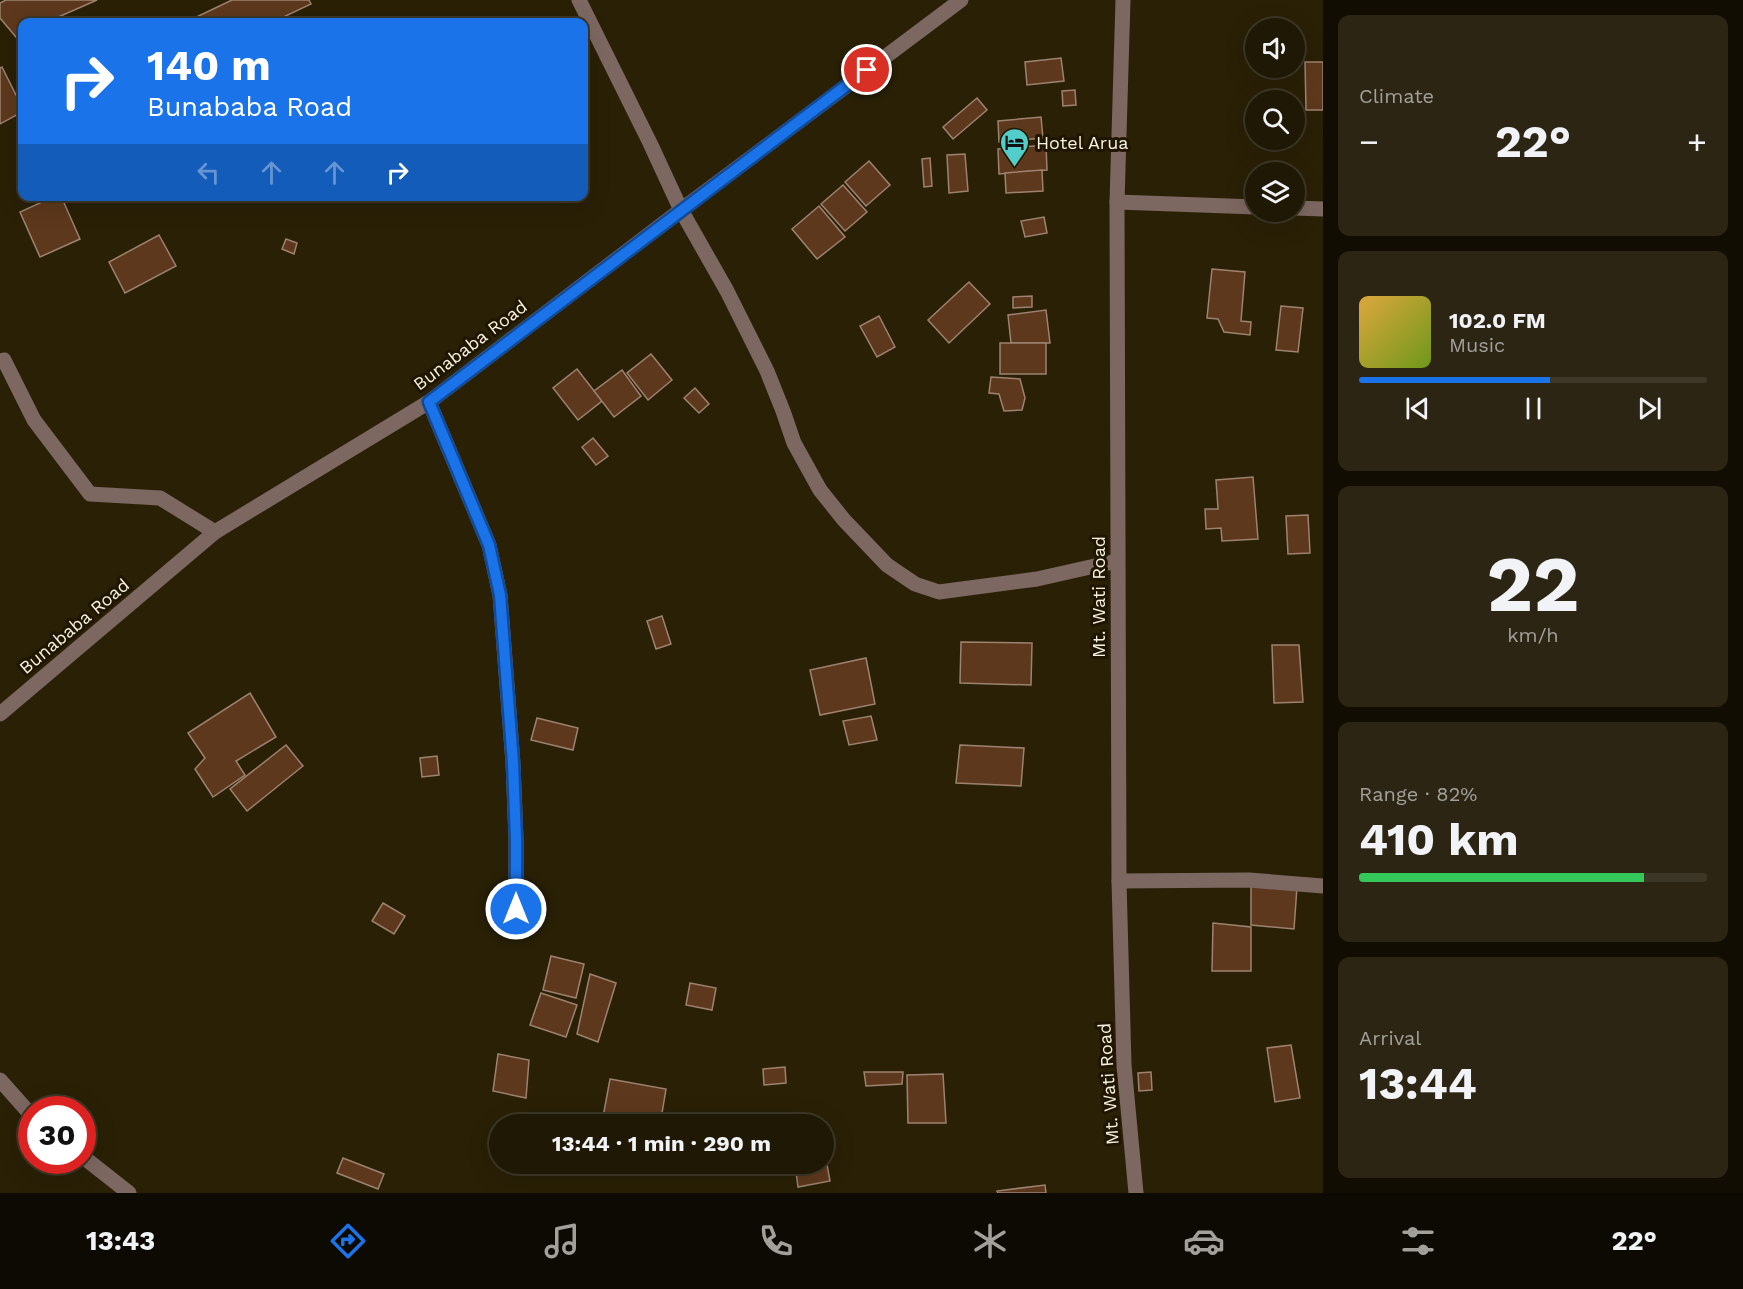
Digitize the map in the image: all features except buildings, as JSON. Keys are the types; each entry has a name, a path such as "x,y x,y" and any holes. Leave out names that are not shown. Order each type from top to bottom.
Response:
{"street":[{"path":"579,0 588,18"},
{"name":"Bunababa Road","path":"0,714 215,532 429,402 961,0"},
{"name":"Mt. Wati Road","path":"1123,0 1117,202 1119,880 1124,1065 1136,1193"},
{"path":"588,18 681,210 727,291 767,371 794,442 820,490 844,520 887,565 915,584 939,592 1037,579 1117,561"},
{"path":"1117,202 1245,207"},
{"path":"1305,208 1323,209"},
{"path":"0,361 4,360 34,420 90,494 160,498 215,532"},
{"path":"429,402 489,545 500,595 513,763 516,909"},
{"path":"1119,880 1249,880 1323,886"},
{"path":"0,1080 18,1100"},
{"path":"96,1167 129,1193"}],"place":[{"name":"Hotel Arua","path":"1015,168"}],"route":[{"path":"516,909 513,763 500,595 489,545 429,402 867,70"}]}
